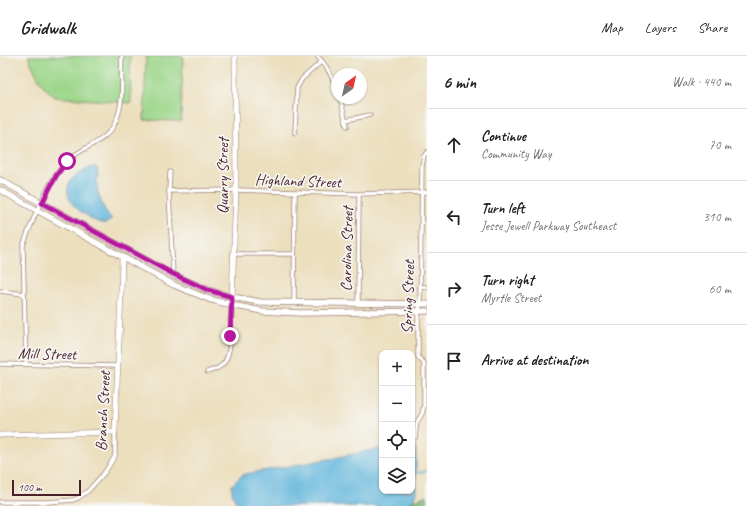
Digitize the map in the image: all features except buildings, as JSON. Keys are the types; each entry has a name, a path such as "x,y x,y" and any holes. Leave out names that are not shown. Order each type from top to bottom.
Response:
{"main road":[{"path":"0,180 173,274 208,290 232,297 260,302 427,304"},
{"path":"0,190 174,285 209,299 262,311 301,313 427,312"}],"street":[{"path":"26,364 23,246 28,231 42,203 56,176 67,161 100,140 113,126 121,107 123,92 121,69 122,56"},
{"name":"Quarry Street","path":"232,297 236,190 235,56"},
{"path":"317,56 331,74"},
{"path":"295,133 297,88 302,79 322,61"},
{"path":"342,104 347,126"},
{"path":"346,120 370,115"},
{"name":"Spring Street","path":"415,438 417,422 422,414 424,406 424,363 418,357 418,317 420,303 422,166 424,156 427,152"},
{"path":"170,172 169,191 173,274"},
{"name":"Highland Street","path":"169,191 236,190 359,194 427,192"},
{"path":"294,303 295,193"},
{"name":"Carolina Street","path":"358,304 359,194"},
{"path":"233,254 294,254"},
{"name":"Branch Street","path":"0,502 48,502 73,500 78,498 88,491 105,472 114,456 122,256"},
{"path":"420,287 427,287"},
{"path":"0,291 24,294"},
{"path":"206,372 218,369 224,364 229,355 232,297"},
{"name":"Mill Street","path":"0,364 118,366"},
{"path":"0,435 115,432"}],"green space":[{"path":"28,56 131,56 131,103 55,97 45,88"},
{"path":"146,56 183,56 181,121 144,120"},
{"path":"427,495 427,506 400,506"}],"water":[{"path":"92,167 96,167 97,169 97,187 99,197 105,211 111,218 111,220 106,223 95,221 79,210 69,198 69,183 80,173"},
{"path":"415,447 416,494 412,502 406,506 238,506 232,493 232,485 245,474 379,449 379,494 415,494"}],"waterway":[{"path":"416,473 427,471"}],"route":[{"path":"67,161 47,190 42,203 173,274 208,290 232,297 230,336"}]}
